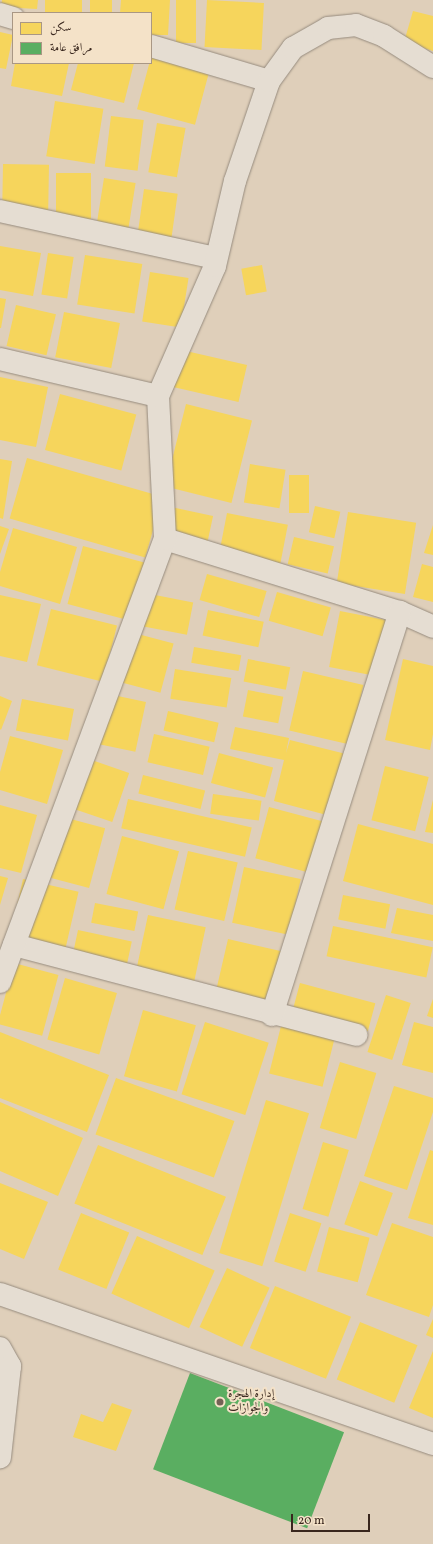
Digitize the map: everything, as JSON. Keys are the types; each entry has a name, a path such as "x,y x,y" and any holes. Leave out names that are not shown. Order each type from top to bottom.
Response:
{"street":[{"path":"0,14 12,18"},
{"path":"0,982 166,539 158,396 216,258 235,181 270,81 293,48 328,28 356,25 384,36 433,67"},
{"path":"152,46 270,81"},
{"path":"0,211 216,258"},
{"path":"0,359 158,396"},
{"path":"166,539 400,612 433,627"},
{"path":"272,1015 400,612"},
{"path":"14,945 272,1015 356,1035"},
{"path":"1,1298 433,1444"},
{"path":"0,1348 10,1366 0,1457"}],"building: سكن":[{"path":"2,0 38,0 37,9 1,7"},
{"path":"45,0 82,0 82,12 45,12"},
{"path":"90,0 112,0 112,12 90,12"},
{"path":"121,0 170,0 168,35 152,35 152,12 120,12"},
{"path":"176,0 196,0 196,43 176,43"},
{"path":"207,0 264,3 261,50 205,47"},
{"path":"413,11 433,16 433,51 404,42"},
{"path":"0,32 12,35 12,40 6,69 0,68"},
{"path":"152,57 209,73 195,125 137,109 149,64 152,64"},
{"path":"15,64 69,64 62,96 11,86"},
{"path":"78,64 134,64 124,103 71,90"},
{"path":"55,101 103,109 95,164 46,156"},
{"path":"111,116 144,120 138,171 105,167"},
{"path":"157,123 186,128 177,177 148,172"},
{"path":"3,164 49,165 48,218 2,217"},
{"path":"56,173 91,173 91,219 56,219"},
{"path":"104,178 136,183 128,228 97,223"},
{"path":"144,189 178,194 171,240 137,236"},
{"path":"0,246 41,253 33,296 0,290"},
{"path":"48,253 74,257 67,299 41,294"},
{"path":"85,255 142,264 134,313 77,304"},
{"path":"262,265 267,292 246,295 241,269"},
{"path":"150,272 189,278 181,327 142,321"},
{"path":"0,298 6,299 1,328 0,328"},
{"path":"16,305 56,314 47,355 7,346"},
{"path":"64,312 120,323 111,368 55,357"},
{"path":"173,348 247,365 239,402 164,385"},
{"path":"0,377 48,387 36,447 0,440"},
{"path":"60,394 136,414 121,470 45,450"},
{"path":"186,404 252,420 231,503 165,486"},
{"path":"27,458 163,497 145,557 10,519"},
{"path":"0,459 12,461 3,519 0,518"},
{"path":"250,464 286,470 279,508 244,503"},
{"path":"289,475 309,475 309,513 289,513"},
{"path":"315,506 340,512 334,538 309,532"},
{"path":"171,507 213,516 207,543 165,534"},
{"path":"348,512 416,523 405,594 337,583"},
{"path":"227,513 288,525 280,565 219,553"},
{"path":"433,525 433,555 424,553"},
{"path":"0,526 9,529 0,554"},
{"path":"13,528 77,547 60,604 0,586 0,572"},
{"path":"294,537 334,546 328,574 288,564"},
{"path":"83,546 154,565 138,623 67,604"},
{"path":"422,564 433,567 433,602 413,597"},
{"path":"207,574 267,591 259,617 200,600"},
{"path":"277,592 331,607 323,636 269,621"},
{"path":"150,594 193,602 187,635 144,626"},
{"path":"0,595 41,604 27,662 0,656"},
{"path":"51,609 117,625 103,682 37,665"},
{"path":"208,610 264,622 258,647 203,635"},
{"path":"340,611 396,622 385,678 329,667"},
{"path":"134,633 174,644 160,693 121,682"},
{"path":"194,647 241,655 238,671 191,663"},
{"path":"248,659 290,667 286,690 244,682"},
{"path":"403,659 433,666 433,734 430,750 385,740"},
{"path":"175,669 231,678 227,708 170,699"},
{"path":"303,671 363,685 350,744 289,730"},
{"path":"248,690 283,697 278,723 243,717"},
{"path":"99,692 146,702 135,752 88,742"},
{"path":"0,696 12,701 1,730 0,729"},
{"path":"22,699 74,709 68,741 16,730"},
{"path":"168,711 219,723 214,742 164,730"},
{"path":"235,727 289,738 286,753 290,740 354,756 338,818 274,801 284,760 230,749"},
{"path":"154,734 210,747 203,775 147,762"},
{"path":"10,736 63,750 47,804 0,790 0,772"},
{"path":"219,753 273,767 265,797 211,783"},
{"path":"80,756 129,773 112,822 63,805"},
{"path":"385,766 429,777 415,831 371,820"},
{"path":"143,775 205,790 201,809 138,793"},
{"path":"213,794 262,801 259,821 210,814"},
{"path":"128,799 252,828 245,857 121,828"},
{"path":"433,800 433,833 425,832"},
{"path":"0,805 37,815 21,873 0,868"},
{"path":"269,807 327,823 313,874 255,858"},
{"path":"52,814 105,828 89,888 36,874"},
{"path":"358,824 433,844 433,905 343,881"},
{"path":"122,836 179,851 163,909 106,894"},
{"path":"188,851 238,862 224,921 175,909"},
{"path":"244,867 301,879 289,935 232,923"},
{"path":"0,876 8,878 0,905"},
{"path":"23,879 79,892 64,954 9,941"},
{"path":"343,895 390,904 385,929 338,920"},
{"path":"95,903 138,911 134,931 91,923"},
{"path":"397,908 433,915 433,941 391,933"},
{"path":"148,915 206,927 192,991 134,979"},
{"path":"333,926 433,947 426,978 327,956"},
{"path":"78,930 132,941 125,972 72,960"},
{"path":"228,939 282,951 270,1001 217,989"},
{"path":"14,963 58,975 42,1036 0,1024 0,1015"},
{"path":"65,978 117,993 99,1054 47,1040"},
{"path":"300,983 375,1003 368,1031 292,1011"},
{"path":"386,995 411,1003 392,1060 367,1052"},
{"path":"433,999 433,1018 427,1016"},
{"path":"143,1010 196,1025 177,1091 124,1076"},
{"path":"205,1022 269,1043 245,1115 182,1094"},
{"path":"414,1022 433,1027 433,1073 402,1065"},
{"path":"281,1026 334,1039 323,1087 269,1074"},
{"path":"0,1032 109,1075 87,1132 0,1098"},
{"path":"340,1062 376,1073 356,1139 320,1128"},
{"path":"116,1078 234,1121 214,1177 95,1134"},
{"path":"394,1086 433,1098 433,1112 407,1190 364,1176"},
{"path":"266,1100 309,1113 262,1266 219,1253"},
{"path":"0,1102 83,1138 58,1196 0,1171"},
{"path":"323,1142 349,1150 328,1217 303,1209"},
{"path":"98,1145 226,1197 202,1255 74,1203"},
{"path":"430,1150 433,1151 433,1225 408,1218"},
{"path":"360,1181 393,1193 377,1236 344,1224"},
{"path":"0,1183 48,1202 24,1259 0,1249"},
{"path":"81,1213 129,1232 106,1289 58,1270"},
{"path":"290,1213 321,1223 306,1272 274,1262"},
{"path":"392,1223 433,1237 433,1305 429,1317 366,1295"},
{"path":"329,1227 370,1238 358,1282 317,1271"},
{"path":"137,1236 215,1271 189,1328 111,1294"},
{"path":"227,1268 270,1288 242,1347 200,1327"},
{"path":"275,1286 351,1317 326,1379 250,1348"},
{"path":"433,1319 433,1338 426,1335"},
{"path":"360,1322 417,1345 394,1403 337,1379"},
{"path":"433,1351 433,1418 409,1408"},
{"path":"112,1403 132,1410 116,1451 73,1437 81,1414 103,1422"}],"building: مرافق عامة":[{"path":"190,1373 344,1432 307,1528 153,1469"}],"place":[{"name":"إدارة الهجرة والجوازات","path":"220,1402"}]}
